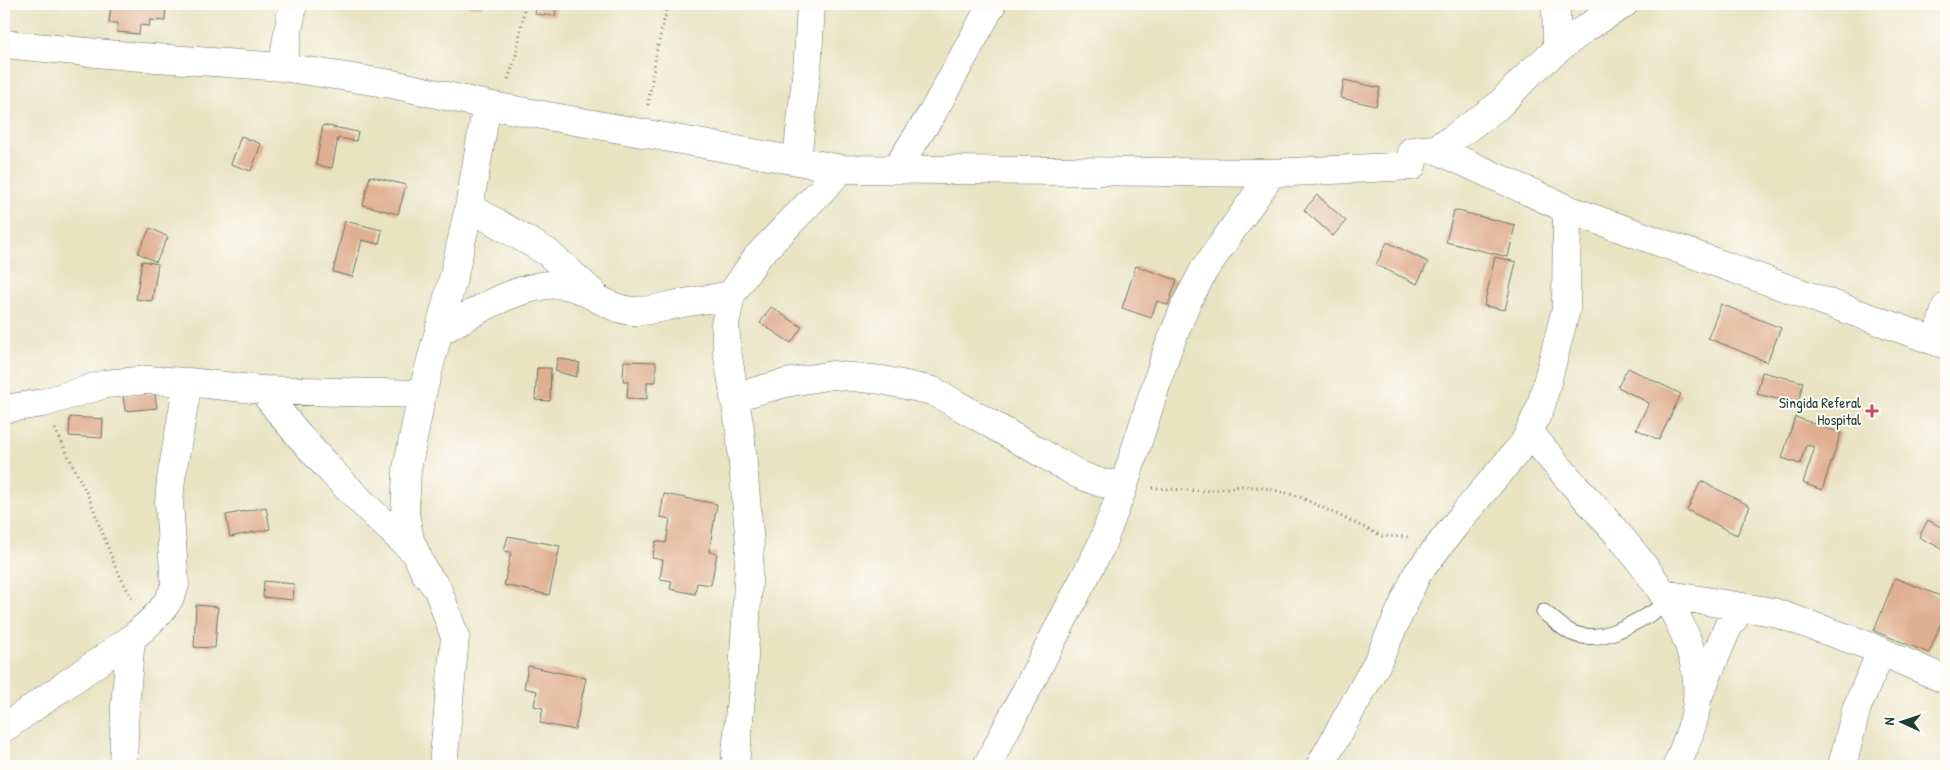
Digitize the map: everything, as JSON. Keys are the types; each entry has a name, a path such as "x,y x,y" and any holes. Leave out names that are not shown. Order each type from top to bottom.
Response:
{"street":[{"path":"282,67 293,4"},
{"path":"797,160 808,58 811,4"},
{"path":"896,169 934,112 992,4"},
{"path":"1556,4 1557,50"},
{"path":"4,44 282,67 392,84 487,104 842,169 1272,173 1412,166 1412,151 1435,149 1452,140 1498,106 1531,72 1557,50 1586,28 1624,4"},
{"path":"443,766 455,637 438,590 424,571 410,540 404,513 407,469 422,394 454,275 469,207 487,104"},
{"path":"1435,149 1567,209 1942,342 1946,307"},
{"path":"735,766 743,674 750,545 746,480 727,350 725,324 730,295 757,256 842,169"},
{"path":"987,766 1101,546 1124,485 1167,351 1186,304 1204,270 1272,173"},
{"path":"469,207 547,252 597,297"},
{"path":"1320,766 1377,663 1417,574 1524,443 1541,406 1566,309 1567,209"},
{"path":"439,332 524,290 544,285 569,286 597,297 614,307 632,311 653,310 730,295"},
{"path":"734,397 786,383 832,375 882,380 924,389 932,391 980,416 1080,474 1101,483 1124,485"},
{"path":"4,409 43,403 105,384 147,380 188,382 262,390 422,394"},
{"path":"4,728 139,632 172,596 175,585 170,495 188,382"},
{"path":"262,390 324,466 364,507 416,552"},
{"path":"1529,432 1628,545 1650,573 1676,617 1693,660 1697,700"},
{"path":"1666,599 1773,612 1881,652 1946,680"},
{"path":"1677,766 1693,719 1697,700 1728,627 1742,607"},
{"path":"123,766 125,706 139,632"},
{"path":"1842,766 1857,707 1881,652"}],"lane":[{"path":"1544,612 1573,633 1589,637 1621,629 1666,599"}],"path":[{"path":"487,104 508,79 516,56 525,4"},
{"path":"645,133 657,49 668,4"},
{"path":"43,403 90,500 139,632"},
{"path":"1124,485 1205,491 1242,486 1265,488 1298,496 1382,536 1447,536"}],"building":[{"path":"111,4 166,4 165,21 150,20 149,26 140,25 139,34 117,32 118,23 109,23"},
{"path":"468,4 483,4 483,7 468,7"},
{"path":"537,4 557,4 555,16 535,14"},
{"path":"1344,80 1380,88 1376,106 1341,98"},
{"path":"323,125 358,132 356,141 338,138 332,168 316,165"},
{"path":"241,136 261,144 251,171 231,164"},
{"path":"370,176 406,185 398,214 363,205"},
{"path":"1317,195 1346,221 1333,236 1304,210"},
{"path":"1454,210 1515,225 1508,257 1446,242"},
{"path":"345,221 382,230 379,244 362,240 353,277 333,272"},
{"path":"150,228 168,237 156,262 138,253"},
{"path":"1387,242 1428,262 1417,284 1376,265"},
{"path":"1495,257 1516,262 1505,310 1484,306"},
{"path":"142,261 158,264 152,301 136,299"},
{"path":"1136,266 1177,280 1168,305 1157,301 1151,318 1122,308"},
{"path":"1721,304 1781,328 1767,362 1708,338"},
{"path":"771,307 802,327 791,343 760,323"},
{"path":"558,358 580,363 576,377 555,371"},
{"path":"624,361 656,362 656,382 647,382 647,399 627,398 628,381 623,381"},
{"path":"537,368 551,368 550,401 535,400"},
{"path":"1628,368 1681,394 1659,440 1636,429 1649,403 1618,387"},
{"path":"1762,372 1803,382 1798,404 1757,394"},
{"path":"155,393 157,408 125,411 123,396"},
{"path":"70,417 103,419 102,438 69,436"},
{"path":"1795,417 1841,433 1822,490 1803,483 1815,447 1806,445 1800,464 1782,458"},
{"path":"1701,481 1750,506 1737,535 1687,510"},
{"path":"664,494 717,504 709,552 717,553 711,585 697,583 695,594 670,589 672,581 660,579 663,560 652,558 656,541 666,543 670,519 660,517"},
{"path":"266,507 270,529 230,537 226,515"},
{"path":"1928,520 1946,530 1946,551 1919,537"},
{"path":"508,536 560,546 549,595 504,585 511,552 504,551"},
{"path":"1895,578 1946,598 1946,610 1929,653 1874,631"},
{"path":"264,581 294,584 293,600 263,597"},
{"path":"196,605 218,607 215,648 194,647"},
{"path":"528,666 586,678 575,730 540,723 543,708 534,706 537,691 524,688"}],"place":[{"name":"Singida Referal Hospital","path":"1872,411"}]}
